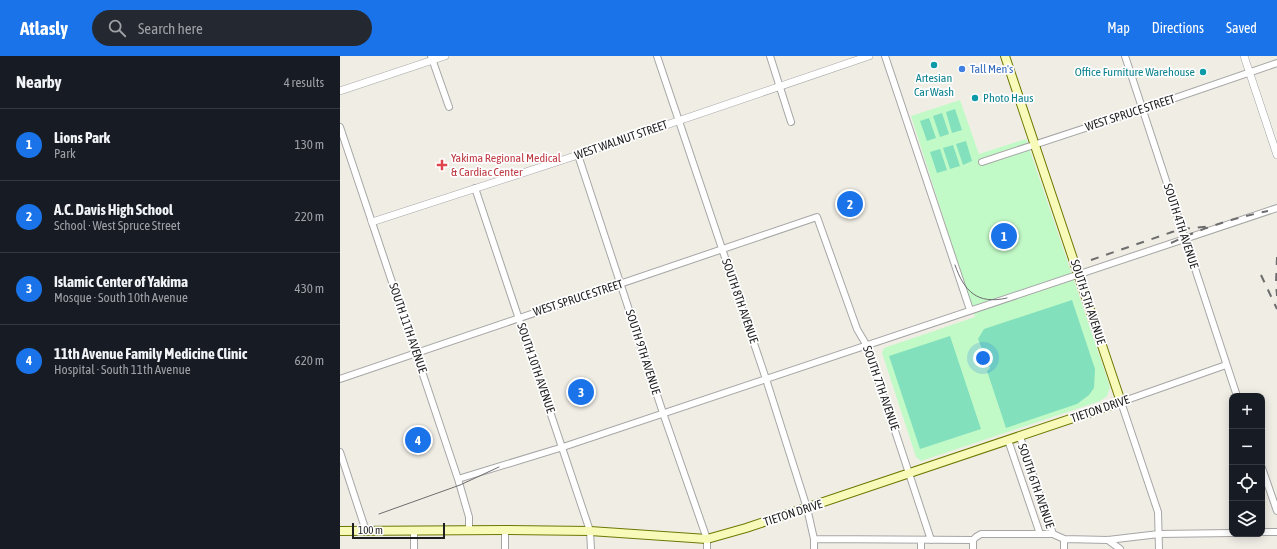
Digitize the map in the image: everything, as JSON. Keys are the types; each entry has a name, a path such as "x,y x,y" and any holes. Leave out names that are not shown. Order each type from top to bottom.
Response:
{"main road":[{"name":"SOUTH 5TH AVENUE","path":"1006,56 1121,402"},
{"name":"TIETON DRIVE","path":"340,531 590,531 707,539 746,528 910,474 1121,402"}],"street":[{"path":"340,91 432,58 445,56"},
{"name":"SOUTH 8TH AVENUE","path":"657,56 766,379 807,508 814,539 814,549"},
{"path":"770,56 791,122"},
{"name":"WEST WALNUT STREET","path":"372,222 578,155 869,56"},
{"path":"884,56 970,310"},
{"name":"SOUTH 4TH AVENUE","path":"1125,56 1236,393"},
{"path":"1244,56 1277,155"},
{"path":"432,58 449,107"},
{"name":"WEST SPRUCE STREET","path":"982,162 1277,63"},
{"name":"SOUTH 11TH AVENUE","path":"340,127 458,480 469,517 468,531"},
{"name":"SOUTH 9TH AVENUE","path":"578,155 663,414 707,539 707,549"},
{"name":"SOUTH 10TH AVENUE","path":"475,188 590,531 591,549"},
{"path":"458,480 663,414 1277,208"},
{"name":"WEST SPRUCE STREET","path":"340,379 817,217"},
{"name":"SOUTH 7TH AVENUE","path":"817,217 857,329 867,346 931,540"},
{"name":"TIETON DRIVE","path":"1121,402 1226,365"},
{"name":"SOUTH 5TH AVENUE","path":"1121,402 1158,512 1159,549"},
{"name":"SOUTH 6TH AVENUE","path":"1020,437 1053,534"},
{"name":"SOUTH 6TH AVENUE","path":"1008,440 1040,534"},
{"path":"340,452 366,531"},
{"path":"1265,477 1277,511"},
{"path":"505,530 505,549"},
{"path":"414,531 414,549"},
{"path":"1265,532 1277,532"},
{"path":"814,539 973,540 981,534 1053,534 1064,539 1108,540 1159,534 1229,533"},
{"name":"SOUTH 6TH AVENUE","path":"1064,539 1064,549"},
{"path":"920,540 920,549"},
{"path":"973,540 973,549"},
{"path":"1108,540 1120,549"}],"green space":[{"path":"960,100 979,154 1026,139 1110,387 1107,396 1100,401 921,461 916,457 882,353 884,348 975,317 911,116"},
{"path":"955,109 962,130 952,133 946,112"},
{"path":"942,113 949,134 940,137 933,116"},
{"path":"929,118 936,138 927,141 920,121"},
{"path":"966,141 972,161 963,165 956,144"},
{"path":"953,145 960,166 950,169 943,148"},
{"path":"940,149 947,170 937,173 930,152"},
{"path":"1072,300 1095,369 1094,388 1089,395 1077,404 1006,428 987,371 990,368 978,339 984,329"},
{"path":"950,336 981,429 920,449 889,356"}],"tram line":[{"path":"955,265 967,289 973,294 987,299 997,300 1007,298"},
{"path":"379,514 460,485 499,467"}],"railway":[{"path":"1171,243 1218,224 1268,211"},
{"path":"1091,260 1182,229 1213,226"},
{"path":"1277,257 1277,296"},
{"path":"1261,275 1277,309"}],"place":[{"name":"Artesian Car Wash","path":"934,65"},
{"name":"Tall Men's","path":"962,69"},
{"name":"Office Furniture Warehouse","path":"1203,72"},
{"name":"Photo Haus","path":"975,98"},
{"name":"Yakima Regional Medical & Cardiac Center","path":"442,165"},
{"name":"A.C. Davis High School","path":"850,204"},
{"name":"Lions Park","path":"1004,236"},
{"name":"Islamic Center of Yakima","path":"581,392"},
{"name":"11th Avenue Family Medicine Clinic","path":"418,440"}]}
